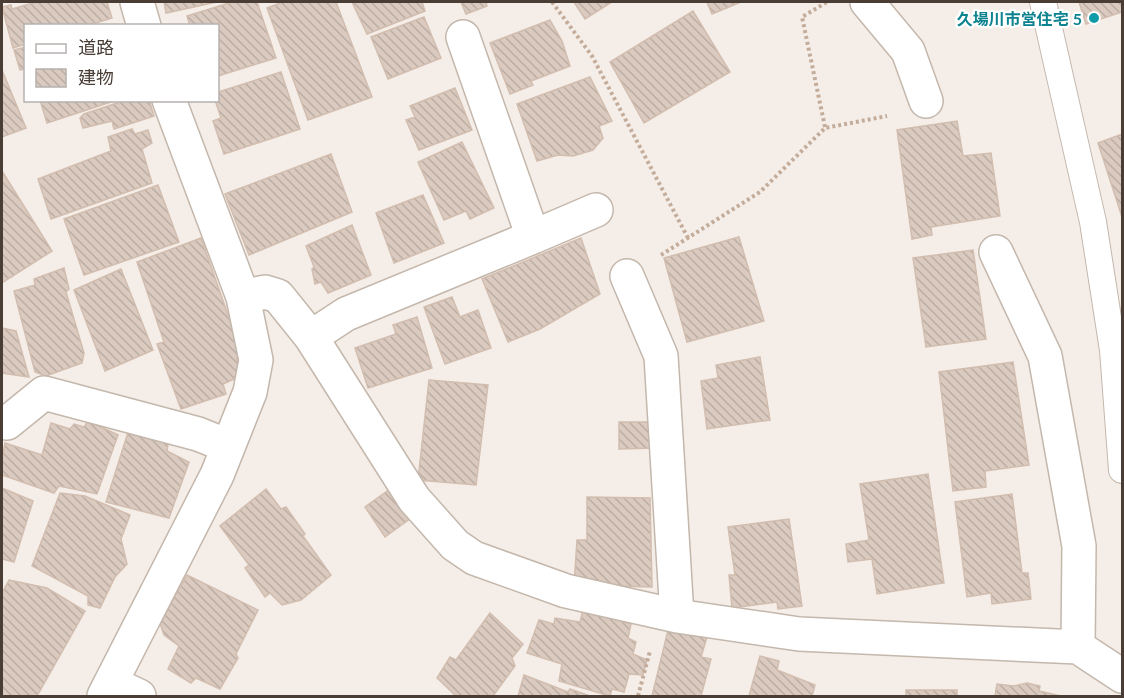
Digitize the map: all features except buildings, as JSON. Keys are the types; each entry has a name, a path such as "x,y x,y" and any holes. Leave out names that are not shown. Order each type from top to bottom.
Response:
{"street":[{"path":"137,2 143,24"},
{"path":"867,2 908,51 926,101"},
{"path":"463,37 533,237"},
{"path":"118,692 217,475 250,392 256,360 243,297 170,102"},
{"path":"311,337 346,314 596,210"},
{"path":"996,252 1045,356 1079,546 1078,647"},
{"path":"627,276 661,356 669,614"},
{"path":"243,297 265,292 278,296 311,337 408,490 455,545 474,558 566,591 669,614 799,634 1078,647 1122,676"},
{"path":"7,423 44,393 198,434 228,446"}],"lane":[{"path":"1043,2 1093,222 1113,350 1122,470"}],"path":[{"path":"552,2 592,56 687,238"},
{"path":"825,128 802,17 828,2"},
{"path":"627,276 760,192 825,128 887,116"},
{"path":"638,696 669,614"}],"place":[{"name":"久場川市営住宅 5","path":"1094,18"}]}
